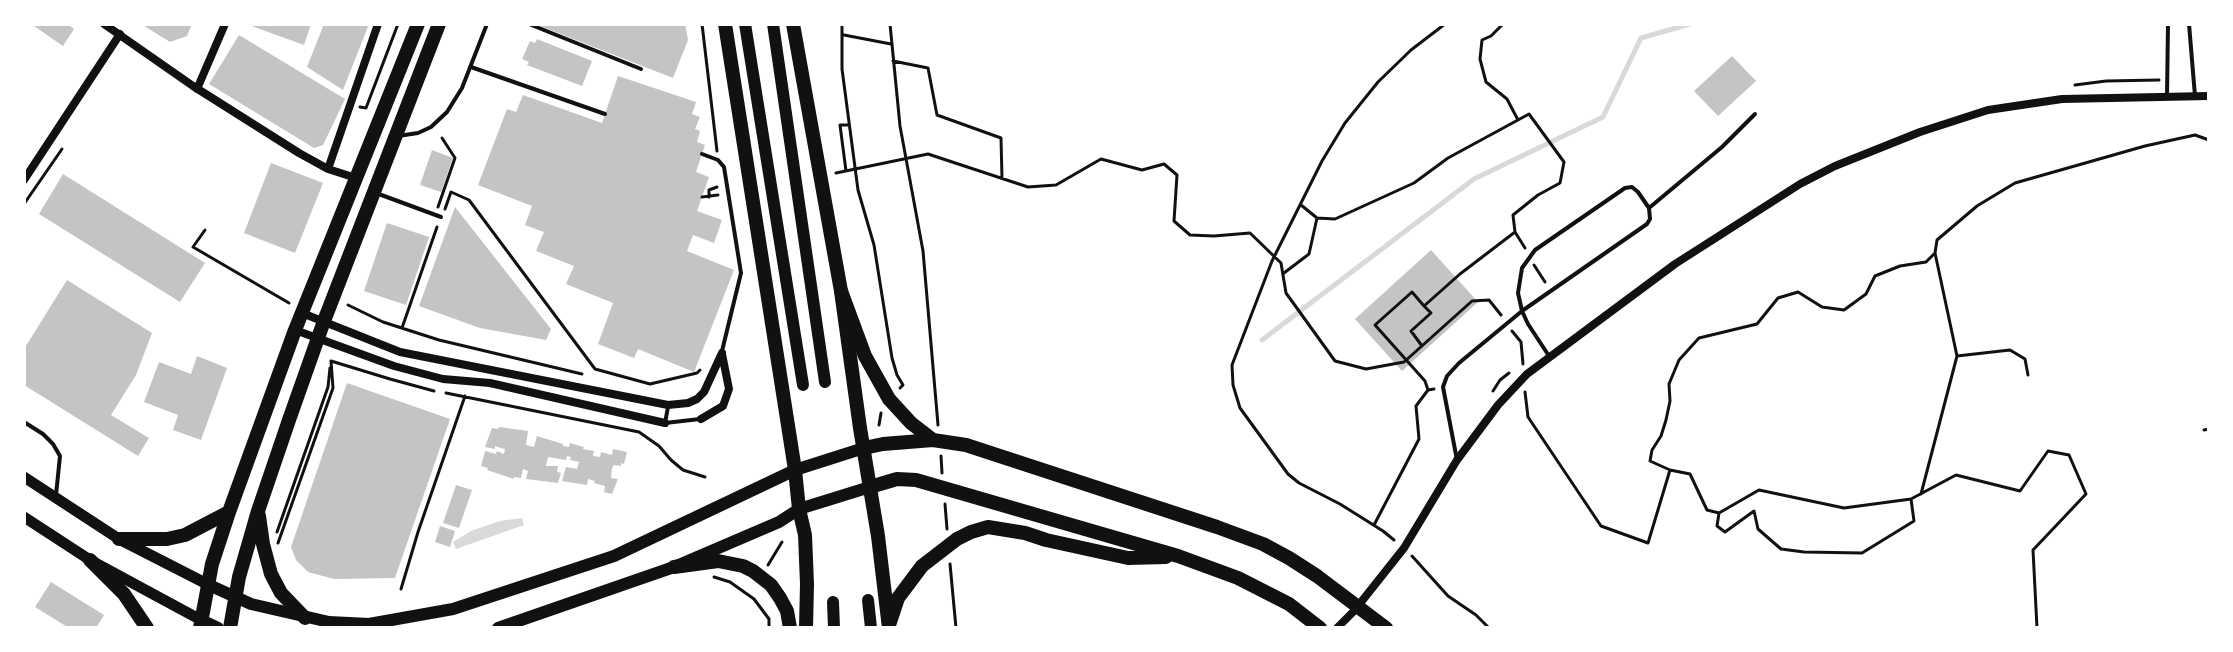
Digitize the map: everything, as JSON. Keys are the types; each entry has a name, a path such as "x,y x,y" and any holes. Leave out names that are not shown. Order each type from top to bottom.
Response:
{"highway":[{"path":"200,624 212,564 295,330 418,24"},
{"path":"230,628 234,597 258,511 324,321 439,24"},
{"path":"725,24 805,535 806,628"},
{"path":"793,24 841,291 889,627"},
{"path":"841,291 865,356 889,399 911,423 933,440"},
{"path":"864,448 933,440 966,445 1263,544 1317,576 1386,628"},
{"path":"870,487 897,479 916,480 1178,556 1238,578 1289,604 1320,628"},
{"path":"258,511 271,574 281,593 305,618"},
{"path":"119,539 167,539 185,535 229,512"},
{"path":"889,627 898,598 918,571 957,539 988,527 1128,558 1178,556"},
{"path":"90,560 124,594 147,628"},
{"path":"674,567 718,561 753,571 771,585 780,598 787,611 790,628"}],"main road":[{"path":"745,24 803,385"},
{"path":"773,24 825,382"},
{"path":"24,477 119,539 234,597 305,618 369,624 453,609 614,556 795,470 864,448"},
{"path":"498,628 674,567 779,522 799,509 870,487"},
{"path":"24,517 90,560 200,624 218,628"},
{"path":"868,600 871,628"},
{"path":"833,602 834,628"}],"street":[{"path":"104,24 197,89 328,169 356,178"},
{"path":"197,89 225,24"},
{"path":"328,169 378,24"},
{"path":"24,180 120,34"},
{"path":"1337,628 1404,548 1457,460 1514,387 1546,352 1800,184 1835,166 1920,132 1988,110 2062,99 2209,96"},
{"path":"302,313 400,352 668,405 697,399 704,392 722,353"},
{"path":"295,330 394,366 443,379 490,383 665,423"},
{"path":"701,419 723,406 729,389 722,353"}],"lane":[{"path":"395,137 418,133 442,119 462,88 487,24"},
{"path":"529,24 641,69"},
{"path":"2167,96 2168,24"},
{"path":"2189,24 2195,96"},
{"path":"471,67 605,114"},
{"path":"1649,208 1722,147 1755,114"},
{"path":"702,154 718,160 725,171 741,273 722,353"},
{"path":"1457,460 1443,387 1445,378 1522,311 1647,224 1649,208 1635,189 1628,187 1535,250 1525,262 1520,273 1518,293 1522,311 1546,352"},
{"path":"374,192 441,217"},
{"path":"490,383 493,371"},
{"path":"668,405 665,423 701,419"},
{"path":"24,422 43,434 60,456 55,496"}],"path":[{"path":"702,24 718,160"},
{"path":"842,24 842,69 858,190 874,245 892,358 903,385 889,399"},
{"path":"890,24 900,126 923,251 938,424"},
{"path":"1445,24 1411,50 1378,82 1345,123 1322,161 1272,261 1232,365 1233,385 1240,408 1288,474 1374,525 1404,548 1448,596 1489,628"},
{"path":"1503,24 1482,40 1480,59 1486,82 1507,99 1518,120"},
{"path":"843,35 891,44"},
{"path":"893,61 928,68 937,115 1001,138 1002,178"},
{"path":"2062,87 2106,81 2167,80"},
{"path":"1301,205 1317,218 1335,219 1414,183 1448,158 1529,114 1564,162 1560,183 1538,195 1513,215 1515,232 1522,243"},
{"path":"849,125 840,125 846,171 928,154 1028,187 1056,185 1101,159 1142,170 1164,164 1177,175 1174,221 1190,235 1250,233 1281,263 1286,293 1335,361 1366,369 1404,362 1472,301 1489,300 1505,321"},
{"path":"1921,494 1957,356 1935,253 1937,240 1977,206 2015,183 2195,135 2209,140"},
{"path":"435,215 455,158 442,138"},
{"path":"24,204 62,149"},
{"path":"441,217 451,192 469,200 595,369 650,384 697,373 705,363"},
{"path":"1283,274 1309,254 1317,218"},
{"path":"205,230 193,247 289,303"},
{"path":"1424,306 1515,232"},
{"path":"402,328 434,234"},
{"path":"1935,253 1926,262 1900,266 1875,276 1866,294 1844,310 1822,307 1798,292 1778,298 1757,324 1699,338 1679,360 1669,384 1670,401 1664,428 1652,450 1650,461 1690,474 1707,510 1719,513 1759,490 1844,508 1911,499 1956,475 2020,491 2048,451 2069,455 2086,494 2033,550 2037,628"},
{"path":"1422,346 1411,331 1431,313 1412,292 1375,325 1425,381 1428,390"},
{"path":"348,305 383,322 439,340 594,377"},
{"path":"1513,331 1521,342 1524,372"},
{"path":"1957,356 2010,350 2025,359 2028,375"},
{"path":"1522,364 1546,352"},
{"path":"277,545 275,535 328,387 331,361 423,388 639,432 659,446 683,470 705,477"},
{"path":"1493,391 1500,380 1511,372"},
{"path":"1374,525 1419,439 1416,406 1428,390 1443,387"},
{"path":"1525,387 1528,417 1601,526 1648,543 1670,470"},
{"path":"401,589 465,396"},
{"path":"616,428 619,412"},
{"path":"941,455 943,487"},
{"path":"1719,513 1717,526 1725,532 1754,511 1758,529 1781,549 1862,553 1914,521 1911,499"},
{"path":"945,502 947,534"},
{"path":"950,565 956,628"},
{"path":"747,594 761,605 769,619 769,628"}],"shaded area":[{"path":"522,518 524,525 456,549 453,542 471,531 500,521"}],"building":[{"path":"31,24 67,24 74,29 63,46"},
{"path":"141,24 192,24 187,36 170,42"},
{"path":"246,24 311,24 304,45"},
{"path":"324,24 369,24 343,90 307,67"},
{"path":"535,24 685,24 688,40 673,78"},
{"path":"239,35 345,99 323,145 314,148 209,84"},
{"path":"537,39 592,61 582,86 527,65 529,62 522,59 530,41 535,43"},
{"path":"1732,56 1756,81 1718,116 1694,91"},
{"path":"618,76 696,102 692,114 700,117 695,129 700,131 697,142 705,145 696,172 709,177 697,211 722,220 714,243 693,235 687,251 734,270 694,372 638,349 634,358 598,344 613,303 566,284 574,266 536,251 544,232 525,225 532,206 478,185 507,109 516,112 523,95 602,123"},
{"path":"432,150 453,158 441,192 420,185"},
{"path":"271,163 323,183 295,253 244,233"},
{"path":"63,174 205,263 180,302 39,214"},
{"path":"455,207 551,329 546,340 480,328 419,306"},
{"path":"387,223 429,237 406,305 364,291"},
{"path":"1431,250 1478,302 1402,371 1355,319"},
{"path":"67,280 152,333 136,375 111,415 149,438 138,456 24,385 24,349"},
{"path":"197,356 227,368 201,440 173,430 178,415 144,402 159,362 191,374"},
{"path":"347,383 450,419 395,578 334,579 308,572 296,560 291,547"},
{"path":"492,428 528,431 526,445 534,447 537,436 563,446 569,447 570,443 584,447 594,451 593,456 600,457 601,452 612,455 613,449 627,452 624,464 612,468 611,478 618,479 612,494 604,492 605,486 588,479 587,485 562,481 566,467 577,469 579,462 567,456 566,460 548,457 546,466 558,466 557,472 561,473 558,483 526,479 528,471 523,469 521,478 514,479 487,470 481,466 485,451 504,454 505,449 485,447"},
{"path":"456,485 472,490 459,528 443,523"},
{"path":"440,526 455,531 450,547 435,542"},
{"path":"51,582 104,615 96,628 69,628 35,607"}],"waterway":[{"path":"1262,340 1474,179 1603,117 1641,38 1690,24"}]}
